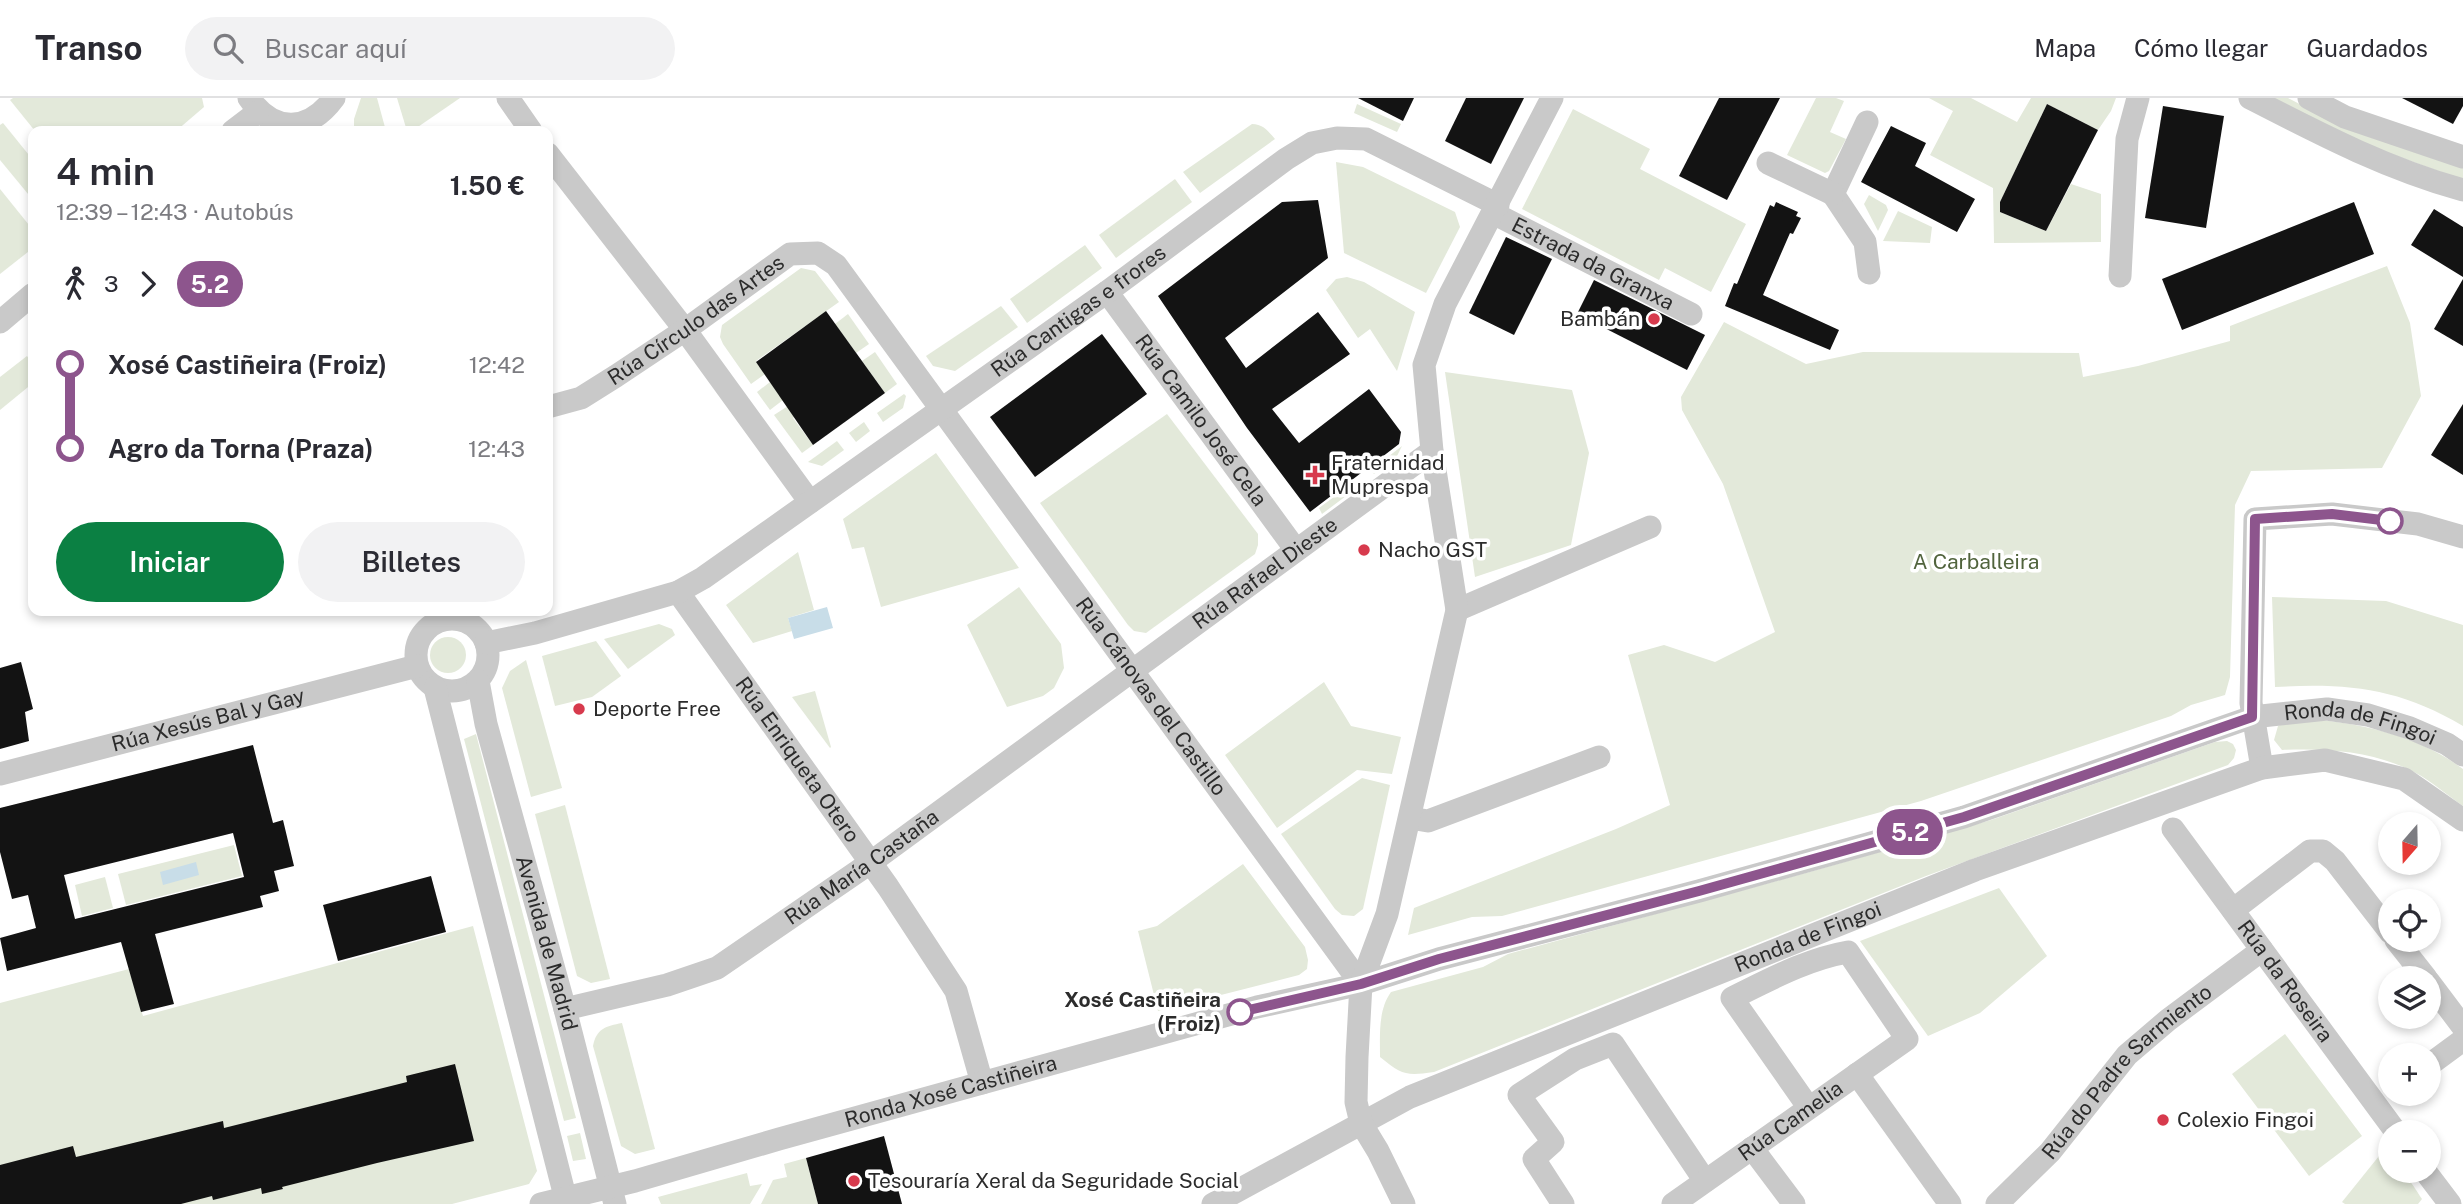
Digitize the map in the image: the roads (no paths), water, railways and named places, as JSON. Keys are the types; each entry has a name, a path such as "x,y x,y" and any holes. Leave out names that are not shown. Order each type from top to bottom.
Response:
{"street":[{"path":"508,98 528,126"},
{"name":"Estrada da Granxa","path":"1361,984 1388,914 1457,610 1432,451 1424,365 1445,304 1552,98"},
{"path":"2120,276 2127,139 2138,98"},
{"path":"2250,98 2378,162 2463,190"},
{"path":"2309,98 2345,117 2462,154"},
{"path":"237,126 253,105 270,120 286,126"},
{"path":"298,126 329,114"},
{"path":"1833,194 1867,122"},
{"name":"Rúa Cantigas e frores","path":"486,643 535,633 678,592 702,578 1107,292 1286,159 1312,143 1337,138 1366,139 1496,209"},
{"path":"553,160 685,330 810,502"},
{"path":"1768,163 1833,194 1865,242 1869,273"},
{"name":"Estrada da Granxa","path":"1496,209 1692,314"},
{"name":"Rúa Círculo das Artes","path":"553,406 581,398 685,330 790,254 818,253 836,265 940,410"},
{"name":"Rúa Camilo José Cela","path":"1107,292 1296,550"},
{"path":"0,322 28,298"},
{"name":"Rúa Cánovas del Castillo","path":"940,410 1361,984"},
{"name":"Rúa Rafael Dieste","path":"1134,671 1432,451"},
{"path":"2252,717 2255,519 2332,514 2418,524 2463,537"},
{"path":"1457,610 1650,527"},
{"name":"Rúa Enriqueta Otero","path":"678,592 870,863 956,991 982,1083"},
{"path":"418,616 419,639 415,657 417,666 427,682 435,688 457,691 478,681 487,664 486,643 475,627 458,616"},
{"path":"419,639 435,623 454,616"},
{"name":"Rúa Xesús Bal y Gay","path":"0,774 417,666"},
{"name":"Rúa María Castaña","path":"565,1009 667,985 716,968 870,863 1134,671"},
{"name":"Avenida de Madrid","path":"478,681 486,724 565,1009 613,1196"},
{"name":"Avenida de Madrid","path":"435,688 566,1201"},
{"name":"Ronda de Fingoi","path":"1361,984 1439,959 1699,891 1964,817 2252,717 2327,709 2368,715 2410,728 2447,744 2463,755"},
{"name":"Ronda de Fingoi","path":"2252,717 2262,768"},
{"path":"1410,818 1429,821 1599,757"},
{"name":"Ronda de Fingoi","path":"1213,1204 1410,1097 1975,870 2262,768 2325,760 2404,779 2463,820"},
{"name":"Rúa da Roseira","path":"2173,829 2262,950 2378,1092"},
{"path":"2233,910 2310,851 2323,851 2335,861 2378,917"},
{"name":"Rúa do Padre Sarmiento","path":"1997,1204 2050,1152 2127,1055 2168,1020 2262,950"},
{"name":"Rúa Camelia","path":"1673,1204 1705,1181 1809,1108 1906,1039 1848,952 1792,970 1732,998 1809,1108"},
{"path":"2406,952 2417,966"},
{"path":"1361,984 1356,1102 1361,1123 1404,1204"},
{"name":"Ronda Xosé Castiñeira","path":"541,1204 613,1196 982,1083 1258,1007 1361,984"},
{"path":"2441,997 2463,1027"},
{"path":"2441,1056 2463,1040"},
{"path":"1563,1204 1534,1159 1553,1142 1520,1095 1575,1059 1613,1044 1705,1181"},
{"path":"1857,1074 1950,1204"},
{"path":"1752,1148 1794,1204"},
{"path":"2434,1183 2450,1204"}],"water":[{"path":"827,607 833,628 794,639 788,618"},
{"path":"196,862 199,875 163,885 160,872"}],"place":[{"name":"Bambán","path":"1654,319"},
{"name":"Fraternidad Muprespa","path":"1315,475"},
{"name":"Nacho GST","path":"1364,550"},
{"name":"Deporte Free","path":"579,709"},
{"name":"Xosé Castiñeira (Froiz)","path":"1240,1012"},
{"name":"Colexio Fingoi","path":"2163,1120"},
{"name":"Tesouraría Xeral da Seguridade Social","path":"854,1181"}],"park label":[{"name":"A Carballeira","path":"1976,562"}]}
